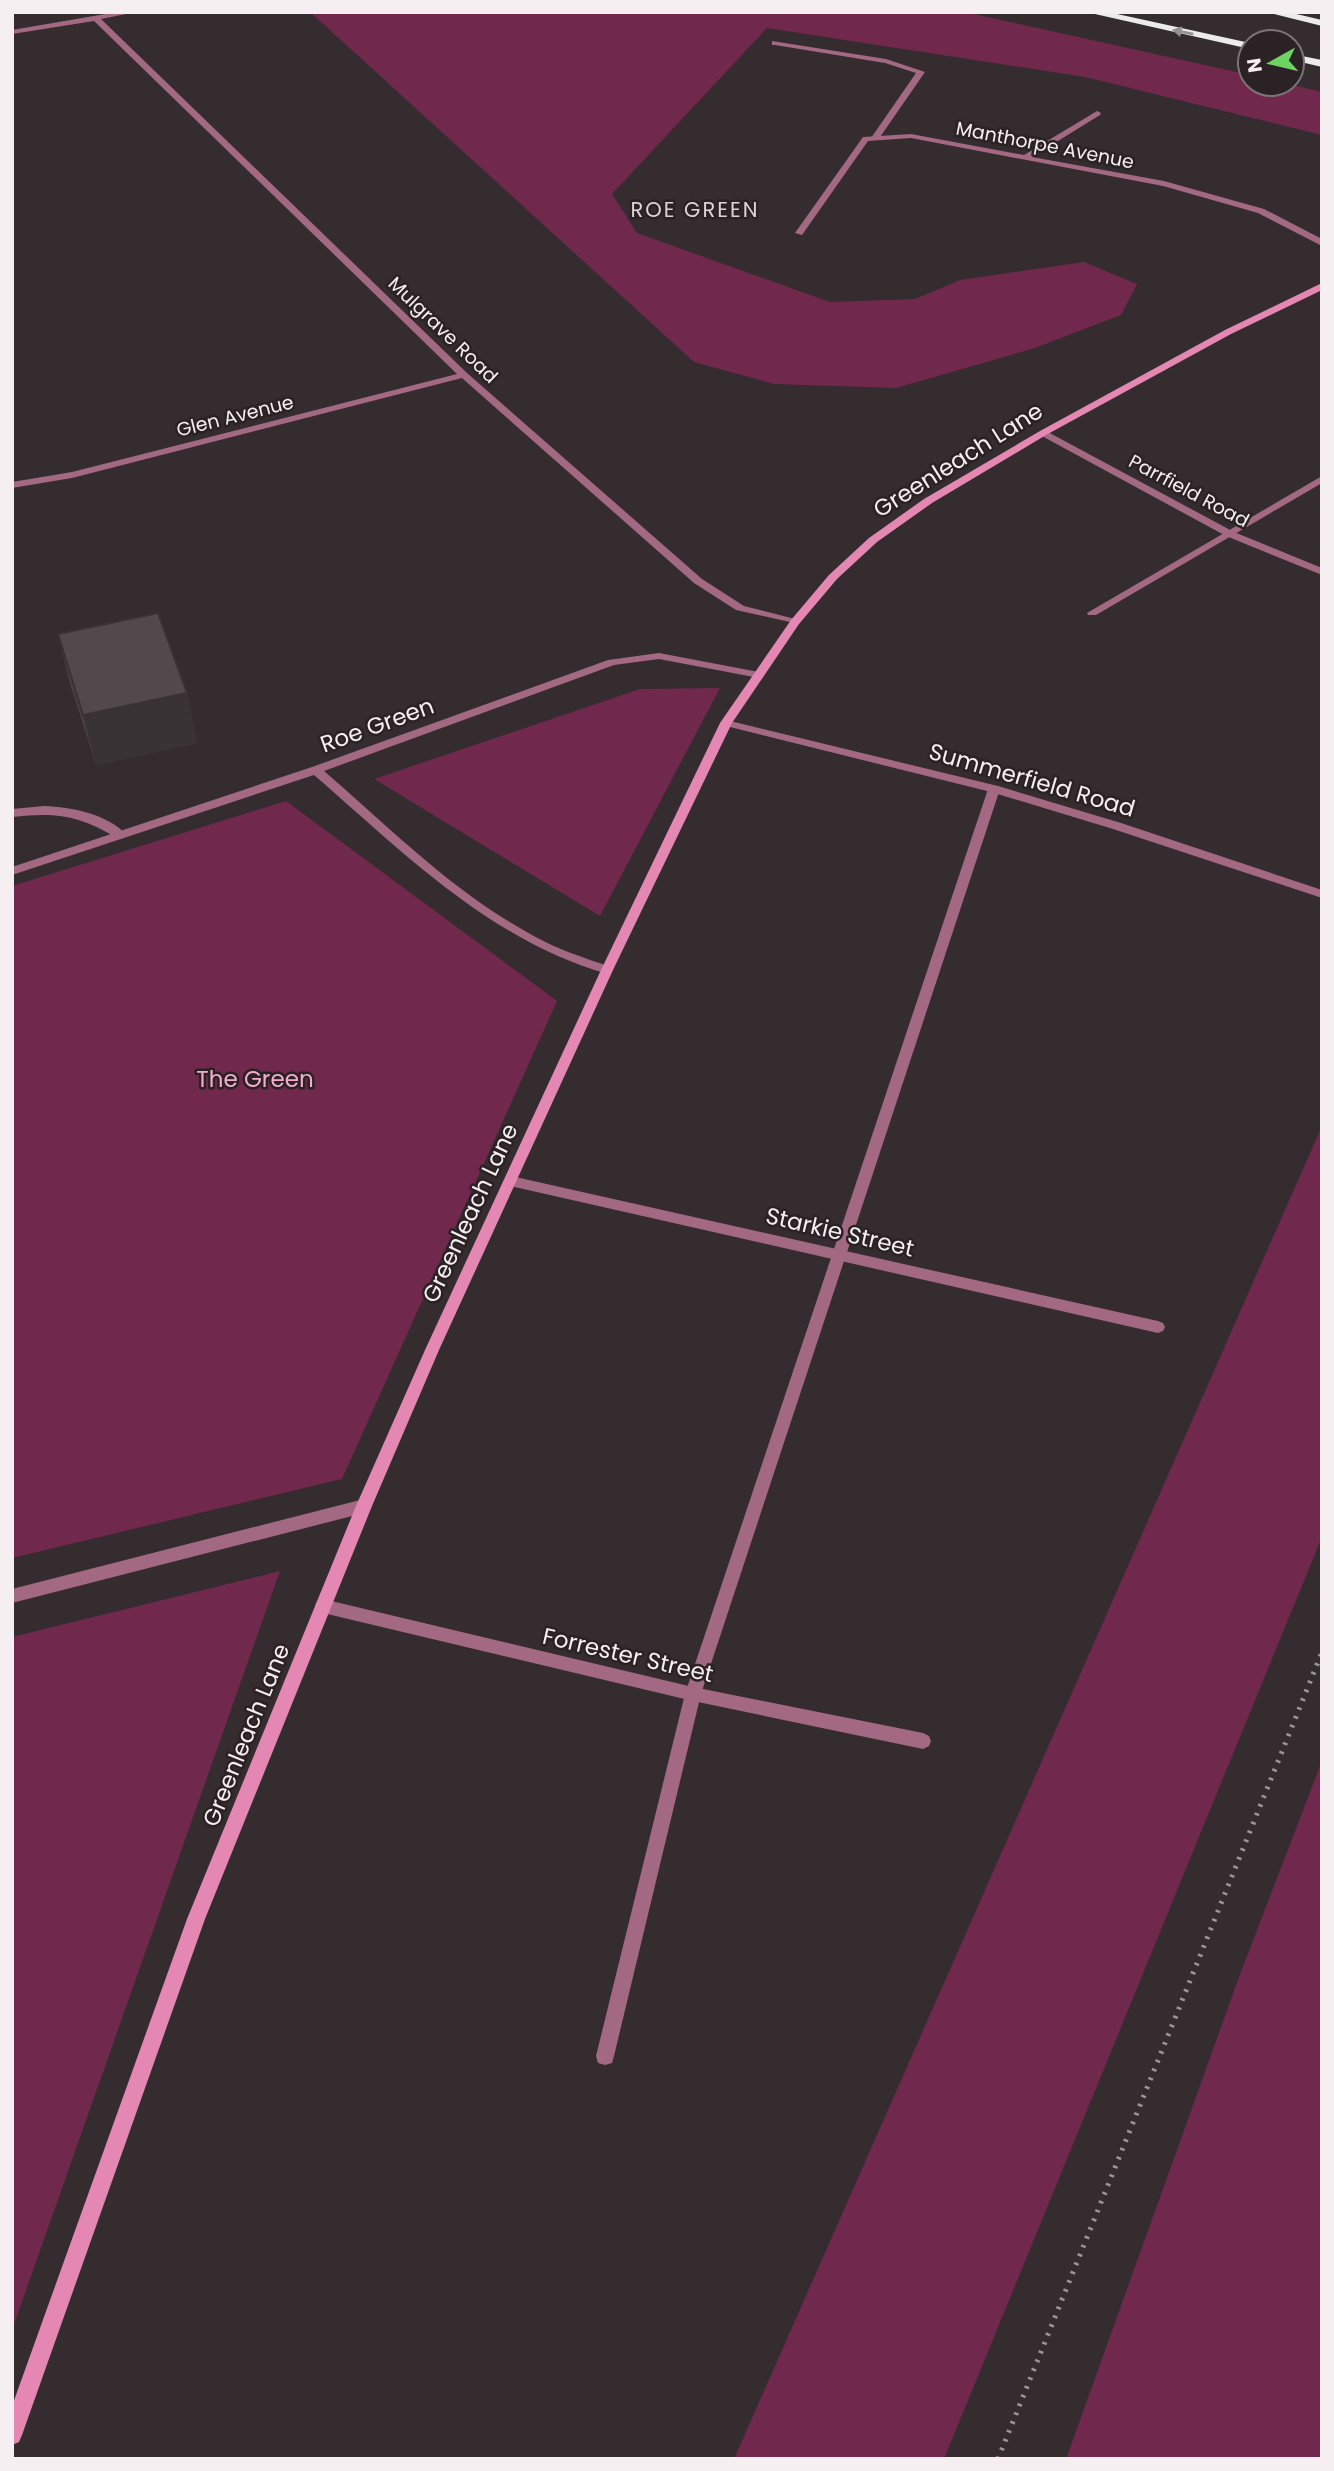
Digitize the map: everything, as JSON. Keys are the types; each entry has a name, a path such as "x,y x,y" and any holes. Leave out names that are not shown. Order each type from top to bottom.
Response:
{"highway":[{"path":"1091,12 1236,43"},
{"path":"1271,12 1322,23"}],"street":[{"path":"12,32 97,20 132,12"},
{"name":"Mulgrave Road","path":"97,20 464,375 698,581 740,608 794,622"},
{"path":"775,43 886,61 921,72 875,138 866,139 799,233"},
{"path":"1026,157 1097,113"},
{"name":"Manthorpe Avenue","path":"875,138 911,136 1164,184 1261,211 1322,243"},
{"name":"Greenleach Lane","path":"12,2435 197,1920 364,1506 432,1350 607,970 726,723 794,622 833,577 873,540 938,495 1043,433 1228,332 1322,286"},
{"name":"Glen Avenue","path":"12,485 72,475 464,375"},
{"name":"Parrfield Road","path":"1043,433 1230,534 1322,572"},
{"path":"1092,612 1322,479"},
{"name":"Roe Green","path":"12,871 316,770 612,662 659,656 759,675"},
{"name":"Summerfield Road","path":"726,723 994,789 1322,894"},
{"path":"316,770 455,888 499,921 533,943 576,962 607,970"},
{"path":"605,2056 694,1694 994,789"},
{"path":"12,813 71,810 98,820 121,835"},
{"name":"Starkie Street","path":"511,1181 1158,1327"},
{"path":"12,1596 364,1506"},
{"name":"Forrester Street","path":"323,1606 694,1694 923,1741"}],"path":[{"path":"998,2459 1322,1653"}],"green space":[{"path":"310,12 965,12 1236,72 1236,98 1306,98 1306,88 1322,92 1322,135 1085,77 767,28 612,194 637,233 830,302 915,299 960,280 1084,262 1137,284 1121,315 1035,348 896,388 774,384 694,362"},
{"path":"720,688 600,916 374,779 640,689"},
{"name":"The Green","path":"286,801 557,1001 342,1479 12,1558 12,886"},
{"path":"1322,1126 1322,1537 944,2459 734,2459"},
{"path":"280,1571 12,2330 12,1637"},
{"path":"1322,1761 1322,2459 1066,2459 1239,1977"}],"building":[{"path":"158,613 187,693 83,715 58,634"}],"district":[{"name":"ROE GREEN","path":"695,209"}]}
